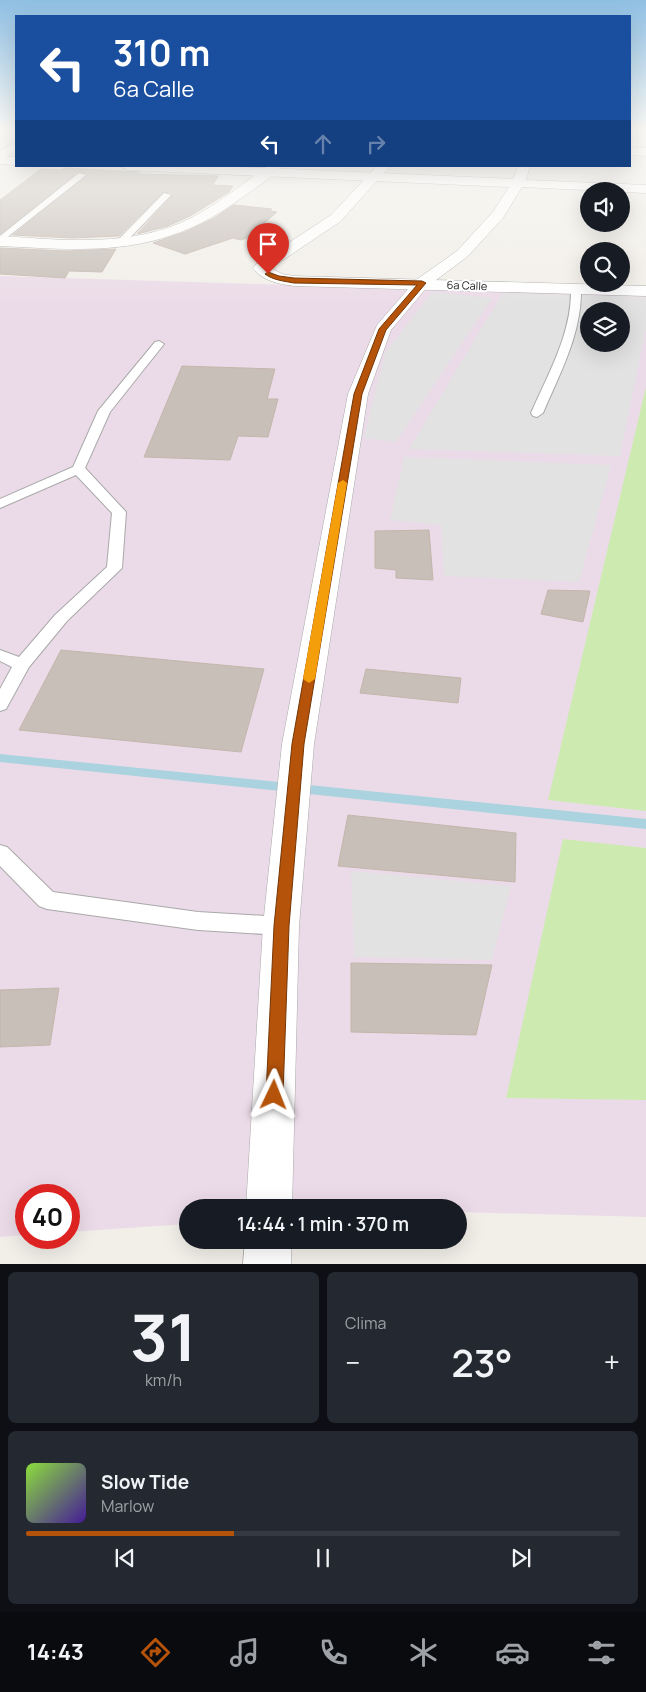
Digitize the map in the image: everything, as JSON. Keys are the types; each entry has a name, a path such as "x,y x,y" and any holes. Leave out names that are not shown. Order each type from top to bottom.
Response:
{"street":[{"path":"0,240 85,245 157,236 196,221 242,189"},
{"name":"6a Calle","path":"363,189 336,218 261,268 277,278 294,280 646,291"},
{"path":"270,1199 281,926 298,744 358,394 383,329 422,283 462,254 498,215 513,189"},
{"path":"267,1264 268,1249"}],"lane":[{"path":"0,240 64,189"},
{"path":"120,242 167,195"},
{"path":"537,413 569,336 578,297 576,289"},
{"path":"0,504 78,469 104,411 159,344"},
{"path":"0,706 22,665 61,618 114,568 119,512 78,469"},
{"path":"0,655 22,665"},
{"path":"0,853 47,900 198,921 281,926"}],"shaded area":[{"path":"0,276 646,296 646,1217 467,1212 467,1199 179,1199 179,1225 80,1231 80,1184 15,1184 15,1236 0,1237"},
{"path":"432,292 492,298 396,442 364,438 385,353"},
{"path":"503,293 646,297 646,329 620,456 409,449"},
{"path":"404,457 611,465 579,582 444,576 441,525 390,520"},
{"path":"351,871 511,886 492,960 354,957"}],"green space":[{"path":"646,387 646,811 548,800"},
{"path":"563,839 646,848 646,1100 506,1098"}],"building":[{"path":"15,189 57,189 0,234 0,200"},
{"path":"71,189 231,189 190,216 168,226 137,234 172,196 172,193 163,192 119,236 73,238 13,235"},
{"path":"234,205 272,209 270,211 277,212 247,238 241,240 233,238 185,254 153,243 185,232 214,218"},
{"path":"0,248 67,251 116,249 102,272 69,271 65,278 0,274"},
{"path":"182,366 275,369 267,399 278,399 268,437 238,436 230,460 144,457"},
{"path":"429,530 433,580 396,578 396,570 375,568 375,531"},
{"path":"548,590 590,591 583,622 541,614"},
{"path":"61,650 264,669 241,752 19,730"},
{"path":"366,669 461,678 458,703 360,693"},
{"path":"348,815 516,833 515,882 338,866"},
{"path":"351,963 492,965 476,1035 351,1032"},
{"path":"59,988 50,1045 0,1047 0,990"}],"waterway":[{"path":"0,758 646,824"}],"slow traffic":[{"path":"309,679 343,483"}],"route":[{"path":"268,274 277,278 294,280 422,283 383,329 358,394 298,744 281,926 274,1095"}]}
